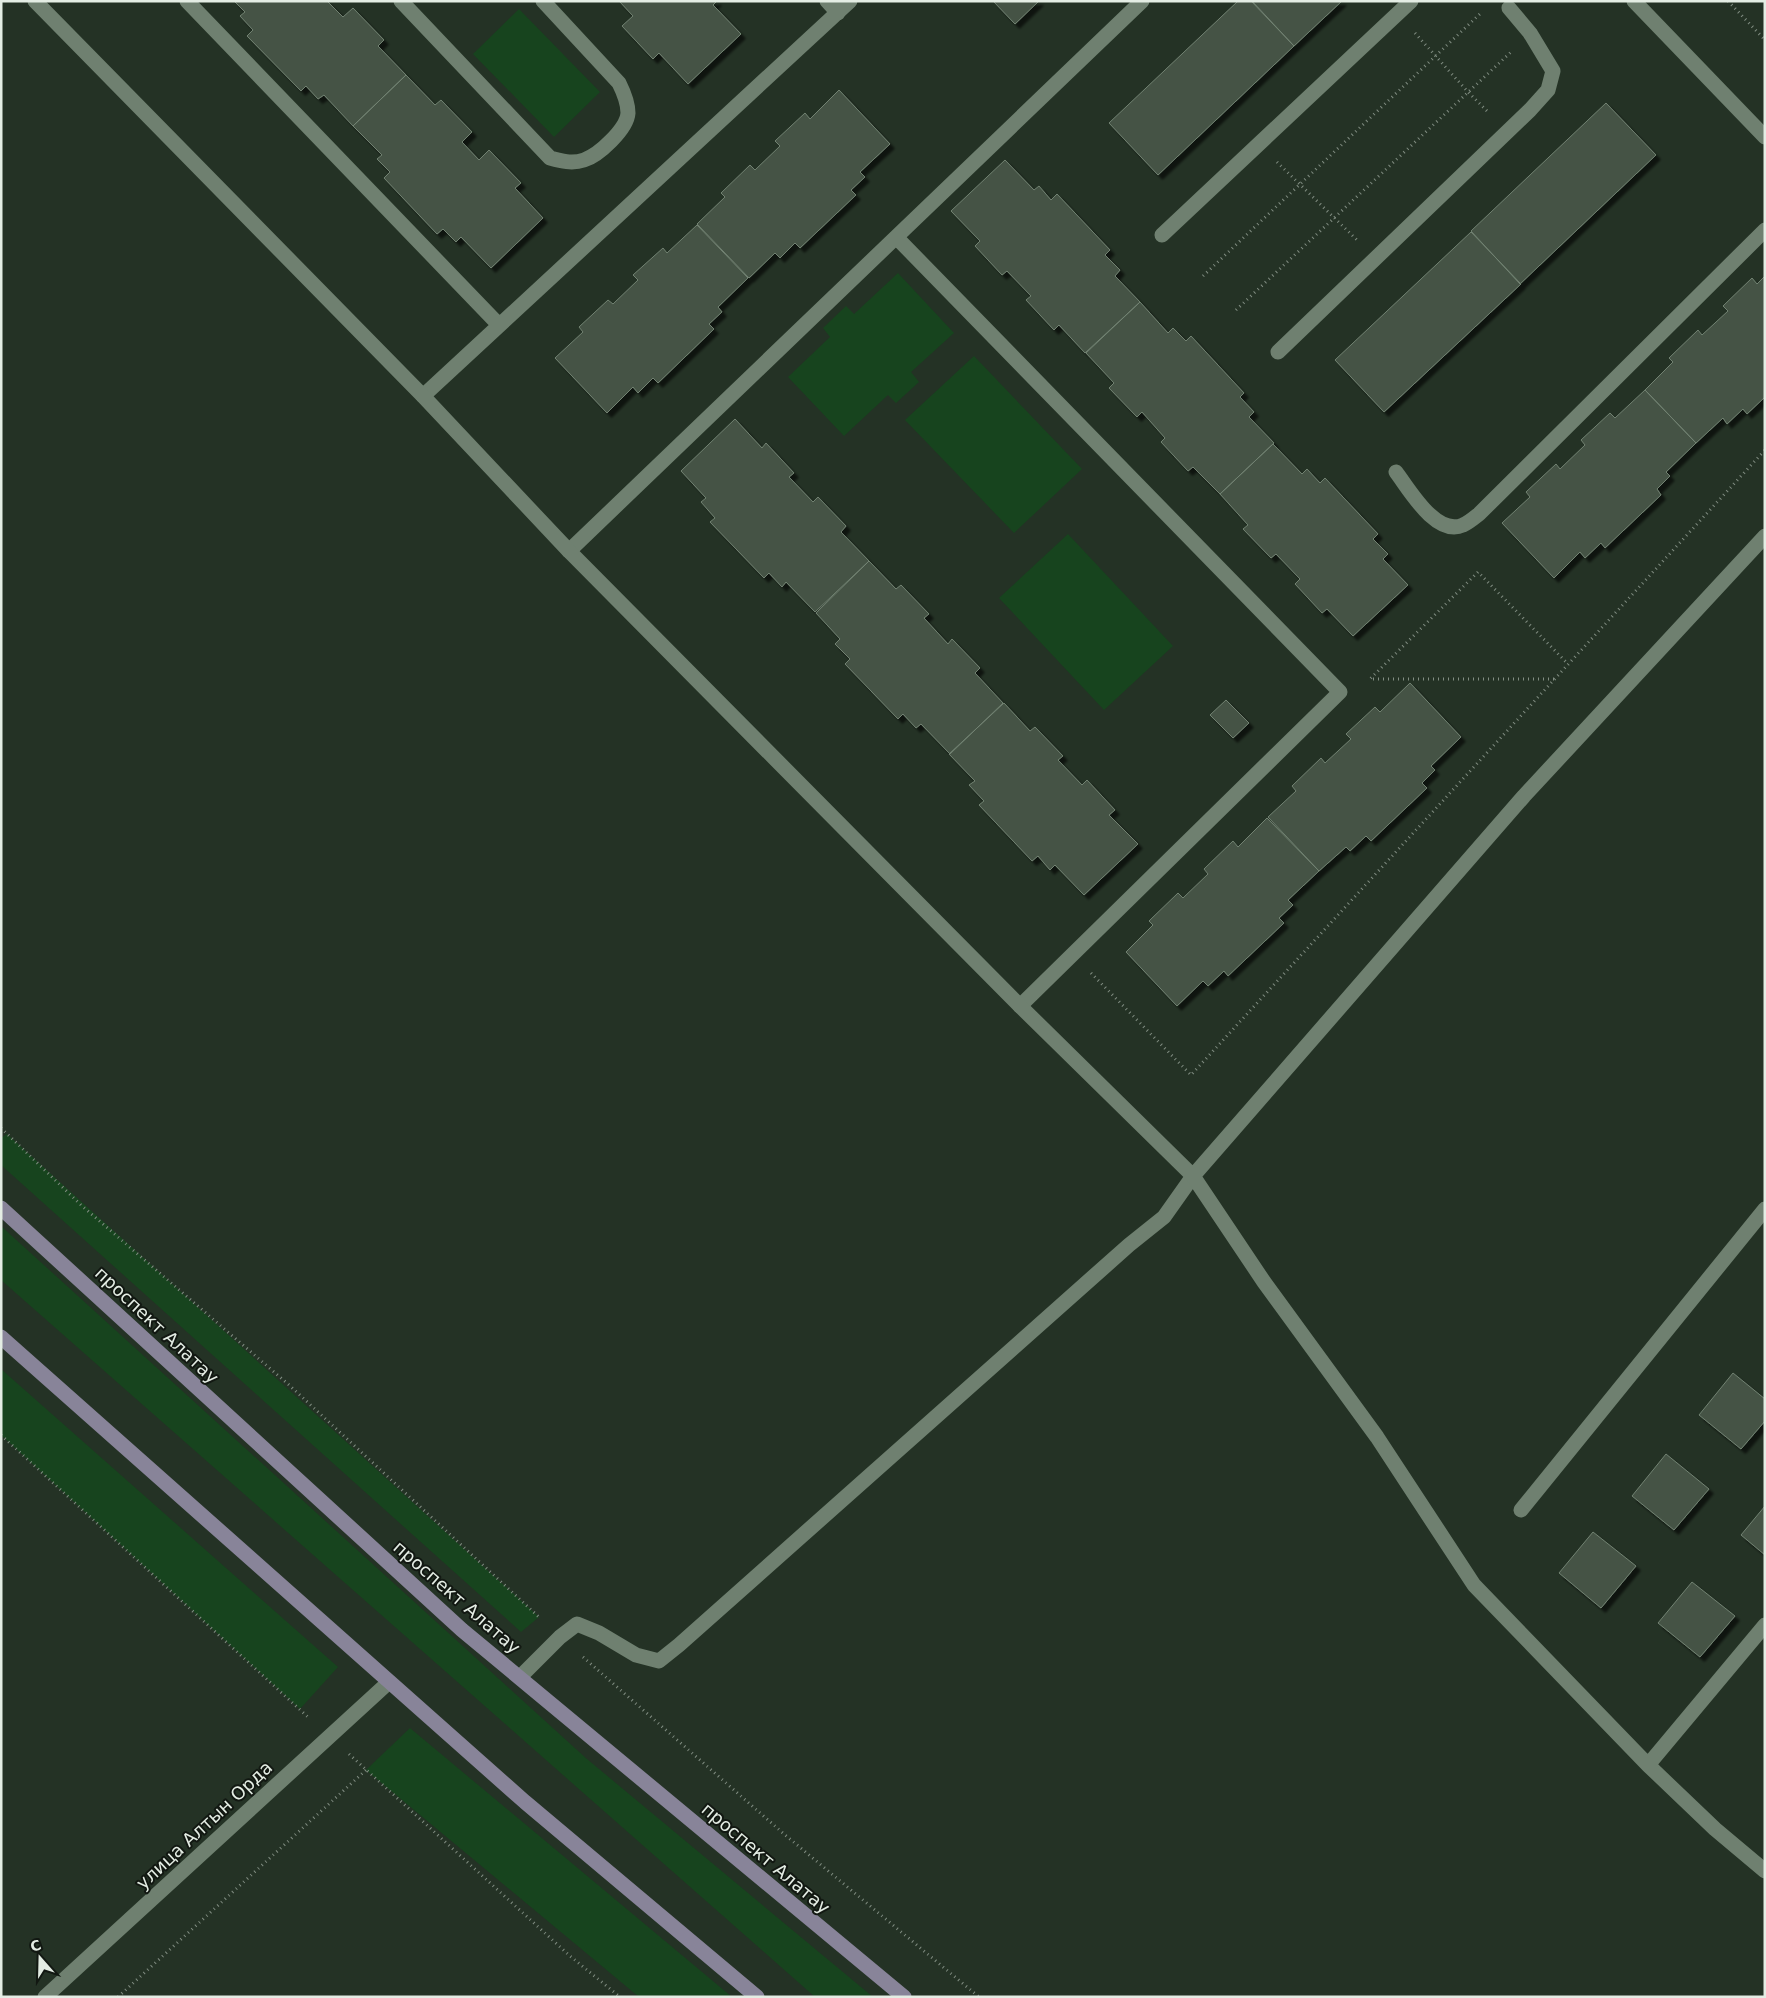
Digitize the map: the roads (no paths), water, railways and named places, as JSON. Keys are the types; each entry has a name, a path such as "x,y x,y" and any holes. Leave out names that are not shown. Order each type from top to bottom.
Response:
{"main road":[{"name":"проспект Алатау","path":"1,1208 462,1630 904,1997"},
{"path":"1,1337 532,1809 757,1997"}],"street":[{"path":"35,1 423,396 568,551 1020,1006 1193,1176 1264,1282 1377,1438 1474,1585 1648,1765 1715,1829 1765,1870"},
{"path":"186,1 499,326"},
{"path":"401,1 550,158 568,163 584,160 595,154 621,130 628,115 626,98 620,83 543,1"},
{"path":"827,1 838,13"},
{"path":"423,396 850,1"},
{"path":"568,551 1142,1"},
{"path":"1162,235 1411,1"},
{"path":"1634,1 1765,137"},
{"path":"1278,352 1530,110 1548,90 1553,71 1530,33 1502,5"},
{"path":"1396,472 1429,515 1444,525 1461,526 1479,514 1765,230"},
{"path":"896,237 1340,692 1020,1006"},
{"path":"520,1677 560,1637 577,1624 599,1633 636,1656 658,1661 680,1645 1122,1251 1164,1217 1193,1176 1524,796 1765,536"},
{"path":"1521,1510 1765,1209"},
{"path":"1648,1765 1765,1625"},
{"name":"улица Алтын Орда","path":"45,1997 389,1682"}]}
